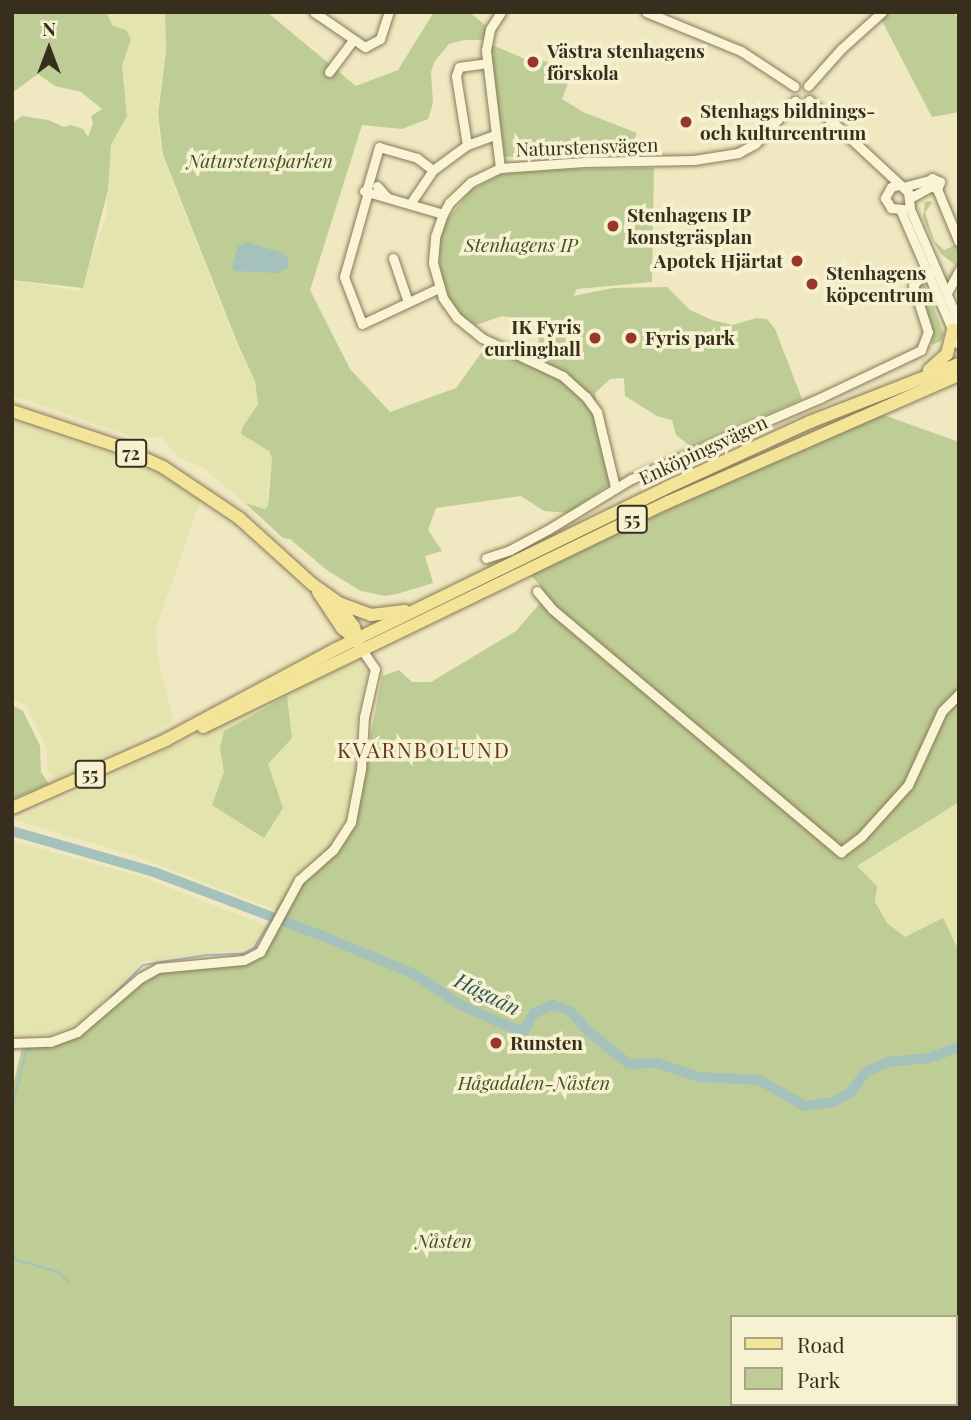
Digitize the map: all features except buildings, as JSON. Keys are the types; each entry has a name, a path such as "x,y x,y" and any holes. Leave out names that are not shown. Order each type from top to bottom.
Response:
{"main road":[{"path":"918,379 947,354 956,327"},
{"name":"Enköpingsvägen","path":"359,645 435,601 810,422 959,363"},
{"name":"Enköpingsvägen","path":"359,645 668,502 959,375"},
{"name":"72","path":"12,411 117,446 163,467 239,518 312,584 334,599 354,627 359,645"},
{"name":"72","path":"312,584 342,628 359,645"},
{"path":"334,599 359,612 379,615 435,601"},
{"path":"336,649 342,628"},
{"name":"55","path":"166,740 336,649 359,645"},
{"name":"55","path":"12,808 222,718 359,645"}],"street":[{"path":"314,12 352,41 365,47 376,43 383,34 389,12"},
{"path":"500,12 487,40 486,63 500,168"},
{"path":"646,12 741,51 794,86"},
{"path":"808,86 877,14"},
{"path":"329,72 352,41"},
{"path":"467,145 456,76 459,67 486,63"},
{"path":"794,86 808,86"},
{"path":"794,86 792,92 795,101 802,103 809,100 811,94 808,86"},
{"path":"809,100 901,186 956,327"},
{"name":"Naturstensvägen","path":"615,487 593,404 563,376 468,328 450,309 439,288 434,250 443,214 459,191 500,168 583,162 694,160 738,153 755,144 795,101"},
{"path":"410,204 433,170 467,145 495,135"},
{"path":"433,170 417,158 379,147 365,191 345,282 362,324 439,288"},
{"path":"874,163 887,190 885,198 888,206 906,204 932,185"},
{"path":"887,190 901,186 932,185"},
{"path":"932,185 959,242"},
{"path":"377,186 387,197"},
{"path":"365,191 443,214"},
{"path":"393,258 408,302"},
{"path":"947,293 959,270"},
{"path":"933,271 947,293 959,345"},
{"path":"486,558 549,529 615,487 820,398 921,350 928,332 913,285 916,279 933,271"},
{"path":"372,312 384,313"},
{"path":"537,591 560,616 841,852 862,837 908,785 942,711 959,694"},
{"path":"12,1043 50,1042 78,1032 140,978 158,968 244,960 260,952 299,880 333,850 351,822 361,769 364,717 375,669 359,645"}],"green space":[{"path":"12,12 106,12 113,26 126,30 131,39 122,66 127,116 111,145 108,190 83,288 12,280 12,123 22,116 48,120 64,127 71,125 83,129 88,137 93,123 91,116 102,109 81,92 55,86 38,74 12,93"},
{"path":"106,12 165,12 165,50 157,115 162,156 238,348 255,382 258,404 242,428 269,451 272,458 267,490 268,506 265,509 245,503 202,467 178,458 163,438 133,437 12,395 12,280 80,291 106,217 111,145 127,116 122,66 131,39 126,30 113,26"},
{"path":"165,12 267,12 356,86 398,70 434,12 469,12 490,29 487,40 464,40 449,44 434,62 431,72 433,103 428,119 402,129 362,125 310,290 350,369 390,412 456,388 487,345 529,366 539,360 538,322 502,316 476,325 464,318 448,299 440,272 439,243 445,222 471,190 501,174 564,169 654,168 652,282 577,289 573,296 613,288 667,287 690,310 712,320 733,325 756,318 767,319 775,329 802,399 691,447 676,435 672,420 657,416 625,396 624,378 610,379 595,393 611,483 569,513 544,511 521,496 436,508 428,530 442,551 425,556 433,583 397,594 385,596 361,591 328,571 290,539 283,538 245,503 265,509 268,506 272,458 269,451 241,434 258,404 255,381 163,155 158,114 166,50"},
{"path":"890,12 954,12 959,20 959,112 932,117 881,19"},
{"path":"492,45 535,63 538,60 548,62 551,77 569,80 562,99 583,112 637,133 629,152 505,157 490,61"},
{"path":"925,202 932,203 925,212 934,241 944,250 958,244 958,267 941,254 933,241 923,218"},
{"path":"923,280 944,335 941,341 932,345 932,326 918,291"},
{"name":"Hågadalen-Nåsten","path":"878,413 959,442 959,802 857,866 877,886 875,902 887,923 905,937 943,918 959,951 959,1408 12,1408 12,1090 23,1043 47,1042 77,1031 147,972 241,958 261,950 275,910 296,879 343,832 351,813 360,743 369,744 382,676 399,670 412,682 431,682 516,631 543,600 540,586 531,575"},
{"path":"12,421 129,459 202,496 155,631 160,669 174,721 56,781 48,770 46,747 27,706 12,698"},
{"path":"356,661 368,671 357,713 354,759 364,772 387,778 297,913 275,910 136,856 15,820"},
{"path":"287,696 292,738 268,764 283,808 264,838 212,805 224,772 220,748 224,731"},
{"path":"959,700 959,951 943,919 905,937 873,912 841,852"},
{"path":"12,705 23,711 40,746 41,772 49,784 12,799"},
{"path":"12,841 139,876 267,926 256,942 245,949 143,961 84,1021 53,1035 12,1035"}],"water":[{"path":"247,242 282,253 288,258 289,267 279,273 234,271 232,266 238,246"}],"waterway":[{"name":"Hågaån","path":"12,831 154,872 330,939 414,974 459,1004 507,1026 524,1031 534,1013 553,1005 570,1011 589,1032 629,1064 657,1063 699,1077 759,1080 805,1106 833,1102 850,1093 866,1072 887,1062 929,1058 959,1047"},
{"path":"111,997 143,965 206,955 243,954 254,948 272,918"},
{"path":"12,1107 26,1050 53,1046"},
{"path":"12,1252 17,1260 58,1272 69,1282"}],"place":[{"name":"Västra stenhagens förskola","path":"533,62"},
{"name":"Stenhags bildnings- och kulturcentrum","path":"686,122"},
{"name":"Stenhagens IP konstgräsplan","path":"613,226"},
{"name":"Apotek Hjärtat","path":"797,261"},
{"name":"Stenhagens köpcentrum","path":"812,284"},
{"name":"IK Fyris curlinghall","path":"595,338"},
{"name":"Fyris park","path":"631,338"},
{"name":"Runsten","path":"496,1043"}],"district":[{"name":"KVARNBOLUND","path":"424,749"}],"park label":[{"name":"Naturstensparken","path":"260,161"},
{"name":"Stenhagens IP","path":"521,245"},
{"name":"Nåsten","path":"444,1241"}]}
